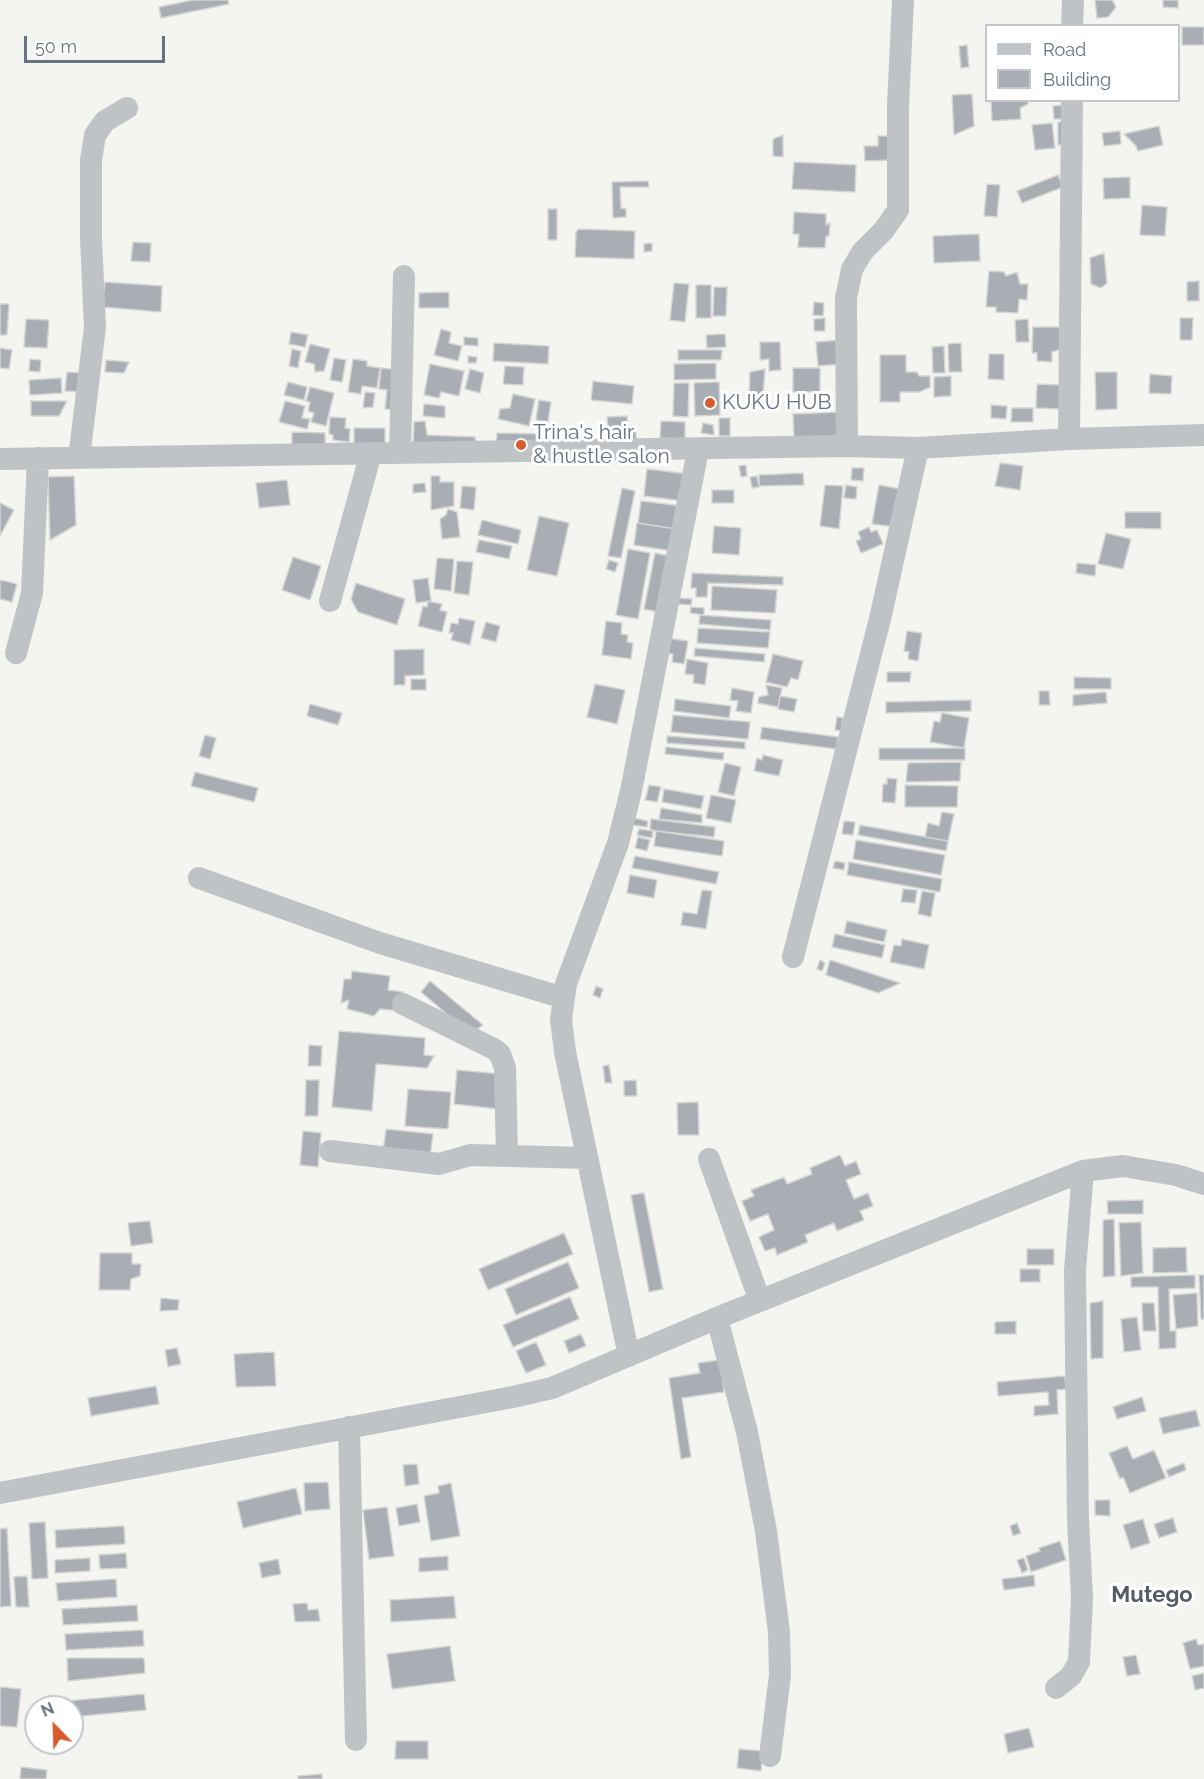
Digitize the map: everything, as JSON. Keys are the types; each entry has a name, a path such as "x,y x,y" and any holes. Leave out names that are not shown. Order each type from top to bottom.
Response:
{"street":[{"path":"847,446 846,298 852,269 863,251 884,230 898,210 898,106 903,0"},
{"path":"1072,24 1073,0"},
{"path":"1069,439 1072,102"},
{"path":"80,458 95,327 91,239 91,160 95,135 105,121 127,108"},
{"path":"400,453 404,276"},
{"path":"0,459 847,446 918,448 1069,439 1204,435"},
{"path":"793,957 880,619 918,448"},
{"path":"629,1356 565,1052 561,1018 566,984 618,843 628,802 698,450"},
{"path":"330,601 371,453"},
{"path":"16,652 32,593 38,458"},
{"path":"199,878 380,943 564,998"},
{"path":"402,1004 500,1054 505,1068 507,1156"},
{"path":"330,1151 439,1164 470,1155 587,1158"},
{"path":"709,1159 760,1301"},
{"path":"0,1493 552,1388 717,1318 1083,1171 1123,1166 1176,1175 1204,1184"},
{"path":"1056,1688 1071,1676 1079,1662 1082,1598 1078,1519 1075,1270 1083,1171"},
{"path":"717,1318 747,1432 766,1531 779,1632 780,1675 770,1756"},
{"path":"349,1428 356,1740"}],"building":[{"path":"193,0 228,0 229,4 161,18 159,7"},
{"path":"1095,0 1112,0 1116,7 1108,17 1097,18"},
{"path":"1163,0 1178,0 1178,8 1163,7"},
{"path":"1182,27 1204,27 1204,45 1182,45"},
{"path":"967,45 969,67 961,68 959,46"},
{"path":"972,94 974,126 954,135 952,95"},
{"path":"991,102 1028,102 1020,108 1021,119 992,121"},
{"path":"1062,105 1064,119 1054,119 1053,106"},
{"path":"1058,122 1067,122 1067,145 1058,145"},
{"path":"1052,123 1055,148 1035,150 1032,125"},
{"path":"1159,126 1163,145 1138,151 1124,134"},
{"path":"1120,131 1121,144 1104,146 1102,133"},
{"path":"783,135 783,157 773,156 773,139"},
{"path":"878,136 890,136 891,160 865,161 864,146 878,146"},
{"path":"794,162 856,165 855,192 792,189"},
{"path":"1058,175 1063,187 1022,203 1017,191"},
{"path":"1130,177 1130,198 1104,199 1103,178"},
{"path":"648,181 649,187 620,187 621,208 626,209 626,217 613,218 612,182"},
{"path":"987,184 1000,185 997,217 984,216"},
{"path":"1142,205 1167,207 1165,236 1140,235"},
{"path":"548,209 557,209 557,240 548,240"},
{"path":"794,212 826,214 826,225 830,223 825,248 798,247 799,234 793,234"},
{"path":"578,229 635,231 634,259 575,257"},
{"path":"979,234 980,261 934,263 933,236"},
{"path":"133,242 151,243 150,262 131,261"},
{"path":"652,243 652,251 644,252 644,244"},
{"path":"1104,253 1107,283 1101,288 1091,284 1090,258"},
{"path":"989,271 1004,272 1006,276 1017,272 1020,284 1028,284 1027,300 1019,299 1018,313 996,312 996,307 986,307"},
{"path":"1199,281 1199,301 1187,301 1187,282"},
{"path":"105,282 162,286 161,312 102,307"},
{"path":"674,283 689,284 685,322 670,320"},
{"path":"696,285 711,285 711,318 696,318"},
{"path":"714,287 727,287 726,316 713,316"},
{"path":"449,292 449,308 419,308 419,293"},
{"path":"814,302 824,303 823,316 813,315"},
{"path":"0,304 9,304 7,335 0,335"},
{"path":"825,318 825,331 814,331 814,319"},
{"path":"1180,318 1193,318 1192,340 1180,340"},
{"path":"26,319 49,320 47,348 24,347"},
{"path":"1028,319 1029,342 1016,342 1015,320"},
{"path":"1033,327 1063,327 1062,349 1052,352 1052,362 1037,361 1037,353 1032,353"},
{"path":"441,329 451,332 449,343 462,346 458,361 434,355"},
{"path":"291,332 308,335 305,347 289,344"},
{"path":"725,334 726,347 707,348 706,335"},
{"path":"464,337 478,338 478,346 464,345"},
{"path":"841,340 843,364 818,366 816,342"},
{"path":"760,342 780,342 781,370 769,371 769,359 760,360"},
{"path":"494,343 549,346 548,364 493,361"},
{"path":"961,343 962,372 949,372 948,344"},
{"path":"310,344 330,349 324,371 315,372 314,364 305,362"},
{"path":"944,346 945,373 933,373 932,347"},
{"path":"0,348 12,350 9,369 0,368"},
{"path":"292,349 301,351 298,368 289,366"},
{"path":"678,350 722,350 721,360 678,360"},
{"path":"989,354 1004,354 1004,380 988,379"},
{"path":"880,355 906,355 906,372 917,372 919,376 930,376 930,387 920,392 900,392 900,402 880,402"},
{"path":"468,356 477,357 476,363 468,363"},
{"path":"334,358 346,360 342,382 330,380"},
{"path":"30,359 41,360 40,372 29,371"},
{"path":"353,359 367,361 367,366 380,368 377,388 362,386 361,394 348,392"},
{"path":"106,360 129,362 124,373 105,372"},
{"path":"716,363 716,379 674,380 674,364"},
{"path":"430,364 464,371 459,396 441,392 439,398 424,395"},
{"path":"505,366 524,367 523,385 503,384"},
{"path":"381,368 399,370 395,410 385,409 387,390 379,389"},
{"path":"793,368 820,368 820,392 793,392"},
{"path":"470,369 484,373 480,393 465,389"},
{"path":"765,369 763,396 749,395 750,372"},
{"path":"67,372 84,373 83,392 65,391"},
{"path":"1095,372 1117,372 1117,409 1096,410"},
{"path":"1150,374 1172,376 1171,394 1149,393"},
{"path":"951,376 951,396 934,397 934,377"},
{"path":"61,378 62,393 30,395 29,380"},
{"path":"593,381 634,386 632,404 591,400"},
{"path":"288,382 307,387 304,400 284,395"},
{"path":"719,382 720,415 695,416 694,383"},
{"path":"674,383 689,383 688,417 673,416"},
{"path":"1037,384 1064,385 1063,409 1036,408"},
{"path":"310,387 334,393 326,426 311,422 314,413 308,411 310,402 306,401"},
{"path":"365,392 375,393 373,407 363,408"},
{"path":"513,394 535,399 529,426 498,419 500,409 510,408"},
{"path":"539,400 551,402 548,422 536,420"},
{"path":"31,401 67,401 59,416 31,416"},
{"path":"285,401 305,406 302,418 310,419 307,429 279,422"},
{"path":"424,404 445,406 445,418 423,416"},
{"path":"991,405 1007,406 1006,419 991,418"},
{"path":"1012,408 1033,408 1033,422 1011,422"},
{"path":"842,412 843,436 794,439 793,414"},
{"path":"627,416 628,427 608,428 607,417"},
{"path":"330,417 346,418 345,428 350,429 349,442 333,440 333,435 329,434"},
{"path":"719,418 730,418 730,436 719,436"},
{"path":"425,421 427,435 475,437 476,448 413,448 414,422"},
{"path":"661,421 685,422 685,439 660,438"},
{"path":"703,423 713,425 714,435 701,433"},
{"path":"354,428 385,428 385,443 354,444"},
{"path":"611,429 623,429 623,439 612,439"},
{"path":"636,431 636,440 627,441 626,432"},
{"path":"292,432 325,433 325,446 292,446"},
{"path":"497,433 547,434 547,448 496,447"},
{"path":"1000,463 1023,466 1020,490 995,486"},
{"path":"746,465 747,476 741,477 739,466"},
{"path":"852,468 864,468 863,481 851,480"},
{"path":"647,469 688,474 684,501 644,496"},
{"path":"803,473 804,485 759,486 759,475"},
{"path":"74,476 76,525 50,540 48,477"},
{"path":"431,476 440,476 440,482 454,482 454,506 431,510"},
{"path":"757,476 759,487 752,488 750,477"},
{"path":"287,480 290,505 259,508 256,483"},
{"path":"425,483 426,492 413,493 413,484"},
{"path":"825,485 843,486 839,529 820,526"},
{"path":"846,485 857,487 856,499 844,498"},
{"path":"879,485 901,489 895,527 872,524"},
{"path":"462,486 476,487 474,510 460,508"},
{"path":"622,488 635,491 621,558 608,556"},
{"path":"712,490 734,490 734,503 712,503"},
{"path":"641,501 682,506 676,529 638,523"},
{"path":"0,503 14,510 0,536"},
{"path":"448,509 457,512 460,537 442,539 440,519 446,515"},
{"path":"1125,512 1161,512 1161,529 1125,528"},
{"path":"539,516 569,523 557,576 527,570"},
{"path":"482,520 521,530 518,544 478,535"},
{"path":"637,523 676,529 672,551 634,545"},
{"path":"714,526 741,528 739,555 712,553"},
{"path":"869,527 871,532 877,530 883,544 861,553 856,541 861,539 858,532"},
{"path":"1106,533 1131,539 1123,569 1098,564"},
{"path":"479,540 512,546 509,559 476,552"},
{"path":"628,549 650,553 638,619 616,615"},
{"path":"655,553 674,557 663,613 644,609"},
{"path":"293,557 321,566 310,600 282,590"},
{"path":"437,558 454,559 451,591 434,589"},
{"path":"609,560 618,563 615,572 606,569"},
{"path":"457,561 473,562 469,595 454,593"},
{"path":"1077,563 1096,565 1095,576 1076,573"},
{"path":"692,573 783,577 783,585 708,583 707,597 696,597 696,588 691,588"},
{"path":"428,578 431,601 416,603 413,580"},
{"path":"0,580 17,584 12,602 0,599"},
{"path":"356,583 405,599 397,625 358,612 351,599"},
{"path":"712,586 777,590 775,613 711,610"},
{"path":"678,598 692,599 691,605 678,604"},
{"path":"428,601 442,604 440,610 447,612 442,632 418,626 423,606 427,607"},
{"path":"691,607 704,608 704,615 690,613"},
{"path":"700,615 771,620 770,630 699,624"},
{"path":"459,618 475,621 470,645 451,640 453,633 449,633 451,623 458,624"},
{"path":"606,621 622,623 621,634 628,635 627,642 633,643 631,659 602,655"},
{"path":"486,622 500,626 496,642 481,638"},
{"path":"698,628 770,632 768,648 697,643"},
{"path":"907,631 922,633 918,661 908,659 909,652 904,651"},
{"path":"666,638 688,641 684,664 672,662 673,654 664,653"},
{"path":"695,648 765,654 764,662 694,656"},
{"path":"424,649 424,675 405,676 405,685 394,685 394,650"},
{"path":"773,654 803,661 798,680 791,678 787,687 766,682"},
{"path":"687,659 708,663 705,685 693,683 694,675 685,674"},
{"path":"887,672 911,672 910,682 887,682"},
{"path":"1074,677 1111,678 1111,689 1074,689"},
{"path":"411,679 426,679 426,690 411,690"},
{"path":"595,684 625,690 617,724 587,717"},
{"path":"766,685 782,688 778,707 758,703 759,697 768,695"},
{"path":"732,688 754,692 751,713 736,711 738,701 730,700"},
{"path":"1039,691 1049,691 1050,705 1039,705"},
{"path":"1106,692 1107,703 1073,706 1073,695"},
{"path":"780,696 797,699 794,712 778,709"},
{"path":"675,699 731,706 729,718 674,711"},
{"path":"971,700 971,711 886,713 886,702"},
{"path":"310,704 342,713 338,725 307,716"},
{"path":"942,713 969,718 964,748 930,742 934,721 940,722"},
{"path":"673,715 750,722 748,739 671,732"},
{"path":"837,717 843,718 841,731 835,730"},
{"path":"762,727 838,737 836,749 760,739"},
{"path":"205,735 216,738 210,759 199,756"},
{"path":"667,736 745,742 745,749 667,743"},
{"path":"666,747 724,753 723,760 665,754"},
{"path":"879,748 965,748 965,760 879,760"},
{"path":"763,755 783,760 779,776 754,771 757,758 762,760"},
{"path":"961,762 960,781 906,782 908,763"},
{"path":"725,763 741,767 734,796 718,792"},
{"path":"195,772 258,788 254,802 191,786"},
{"path":"887,778 897,779 895,803 882,802 883,784 887,784"},
{"path":"649,785 661,787 657,802 645,800"},
{"path":"905,785 958,786 957,807 905,807"},
{"path":"664,789 704,796 701,809 662,802"},
{"path":"711,795 736,800 731,823 706,818"},
{"path":"661,808 702,815 702,823 659,819"},
{"path":"942,812 954,814 948,841 925,837 928,823 939,826"},
{"path":"633,818 648,821 647,827 632,825"},
{"path":"651,819 715,827 714,837 656,831 650,829"},
{"path":"844,821 855,822 853,835 842,834"},
{"path":"860,825 948,841 946,851 858,835"},
{"path":"639,829 653,831 652,838 637,835"},
{"path":"656,831 724,841 722,856 654,846"},
{"path":"638,837 650,840 647,851 635,848"},
{"path":"856,840 945,855 941,875 853,859"},
{"path":"635,856 719,872 716,884 632,868"},
{"path":"835,861 845,863 844,870 833,868"},
{"path":"849,862 942,879 940,892 847,875"},
{"path":"630,875 657,880 654,898 627,893"},
{"path":"903,889 917,890 915,903 901,902"},
{"path":"702,890 712,891 706,929 681,925 683,912 697,914"},
{"path":"922,891 935,893 931,917 918,914"},
{"path":"847,921 887,930 884,942 844,933"},
{"path":"835,934 885,945 882,958 832,947"},
{"path":"902,939 929,945 924,969 890,962 894,945 901,946"},
{"path":"820,960 825,963 822,971 817,969"},
{"path":"830,960 900,983 878,993 826,975"},
{"path":"352,971 390,976 388,990 403,992 400,1011 380,1009 374,1016 347,1009 349,1000 341,1003 344,979 351,979"},
{"path":"430,981 483,1025 470,1034 421,992"},
{"path":"596,986 603,989 600,998 593,995"},
{"path":"339,1031 425,1038 424,1055 434,1056 427,1068 376,1064 372,1111 332,1107"},
{"path":"309,1045 322,1046 321,1066 308,1066"},
{"path":"609,1065 612,1083 605,1083 603,1066"},
{"path":"457,1070 501,1074 498,1109 454,1104"},
{"path":"306,1080 319,1080 318,1116 305,1116"},
{"path":"636,1080 637,1096 624,1096 624,1081"},
{"path":"408,1089 451,1092 448,1129 405,1126"},
{"path":"698,1102 699,1135 678,1135 677,1103"},
{"path":"386,1129 433,1134 430,1157 383,1152"},
{"path":"303,1131 321,1133 318,1167 300,1165"},
{"path":"840,1155 845,1166 856,1161 861,1174 846,1180 854,1199 868,1193 873,1206 860,1211 864,1220 837,1231 834,1223 805,1235 808,1242 777,1255 775,1248 765,1251 759,1237 774,1230 768,1214 750,1221 742,1201 754,1196 751,1190 784,1177 787,1184 812,1174 810,1168"},
{"path":"644,1193 663,1289 649,1292 631,1195"},
{"path":"1143,1200 1143,1214 1108,1214 1107,1201"},
{"path":"1114,1219 1115,1276 1103,1277 1103,1220"},
{"path":"150,1221 153,1243 131,1246 128,1223"},
{"path":"1141,1222 1143,1273 1121,1276 1119,1223"},
{"path":"564,1233 573,1254 488,1290 479,1269"},
{"path":"1186,1247 1187,1272 1153,1273 1153,1248"},
{"path":"1027,1249 1054,1249 1054,1265 1027,1265"},
{"path":"100,1253 132,1253 132,1264 141,1264 140,1276 131,1279 130,1290 99,1290"},
{"path":"568,1262 579,1288 516,1315 505,1289"},
{"path":"1020,1269 1040,1269 1040,1282 1020,1282"},
{"path":"1195,1275 1195,1288 1169,1289 1170,1331 1176,1331 1176,1348 1159,1349 1158,1287 1131,1287 1131,1277"},
{"path":"1199,1275 1204,1275 1204,1319 1201,1319"},
{"path":"1197,1293 1198,1326 1176,1329 1173,1295"},
{"path":"570,1297 579,1319 513,1347 503,1325"},
{"path":"161,1298 179,1300 178,1310 160,1311"},
{"path":"1103,1301 1103,1358 1091,1359 1090,1303"},
{"path":"1142,1303 1154,1303 1156,1331 1143,1331"},
{"path":"1137,1317 1141,1350 1124,1352 1121,1319"},
{"path":"1016,1321 1016,1334 995,1334 995,1322"},
{"path":"581,1334 586,1346 569,1353 564,1341"},
{"path":"536,1342 546,1365 526,1373 516,1351"},
{"path":"177,1348 181,1364 168,1367 165,1350"},
{"path":"274,1352 276,1386 236,1387 234,1354"},
{"path":"720,1360 724,1392 682,1398 691,1457 681,1459 669,1378 700,1373 698,1363"},
{"path":"1065,1376 1066,1389 1057,1390 1058,1414 1034,1416 1034,1406 1049,1405 1048,1392 998,1396 997,1382"},
{"path":"156,1386 159,1404 91,1416 88,1398"},
{"path":"1142,1397 1146,1411 1117,1419 1113,1407"},
{"path":"1196,1410 1200,1426 1163,1434 1159,1418"},
{"path":"1127,1446 1133,1459 1154,1450 1166,1478 1130,1493 1123,1477 1120,1479 1109,1453"},
{"path":"1184,1463 1186,1470 1169,1477 1166,1470"},
{"path":"417,1464 419,1484 405,1486 403,1465"},
{"path":"328,1482 330,1509 305,1511 304,1483"},
{"path":"451,1483 460,1536 431,1541 424,1496 439,1493 438,1486"},
{"path":"296,1488 302,1514 243,1528 237,1502"},
{"path":"1095,1500 1110,1500 1110,1516 1095,1515"},
{"path":"417,1504 420,1522 399,1526 396,1508"},
{"path":"387,1507 394,1556 369,1559 363,1510"},
{"path":"1173,1518 1177,1532 1159,1538 1154,1524"},
{"path":"1143,1519 1150,1543 1131,1549 1123,1525"},
{"path":"45,1522 48,1578 32,1579 29,1523"},
{"path":"1017,1523 1021,1533 1013,1536 1010,1526"},
{"path":"124,1526 125,1544 56,1548 55,1530"},
{"path":"7,1528 11,1606 0,1607 0,1529"},
{"path":"1060,1541 1066,1560 1031,1572 1026,1556 1040,1551 1039,1548"},
{"path":"126,1553 127,1568 100,1569 99,1555"},
{"path":"448,1556 448,1570 419,1572 419,1558"},
{"path":"90,1558 90,1571 55,1573 55,1560"},
{"path":"1024,1558 1028,1570 1022,1573 1017,1560"},
{"path":"278,1559 281,1574 262,1578 259,1563"},
{"path":"1034,1575 1035,1586 1004,1590 1002,1579"},
{"path":"27,1576 29,1607 16,1607 14,1577"},
{"path":"116,1579 117,1597 58,1601 56,1583"},
{"path":"454,1596 456,1618 391,1622 390,1600"},
{"path":"307,1603 308,1610 318,1609 320,1621 295,1622 293,1604"},
{"path":"137,1605 138,1621 63,1625 62,1609"},
{"path":"143,1630 144,1646 66,1650 65,1634"},
{"path":"1196,1639 1198,1645 1204,1644 1204,1666 1190,1669 1183,1643"},
{"path":"450,1646 455,1681 392,1689 387,1654"},
{"path":"1136,1655 1140,1674 1127,1676 1123,1657"},
{"path":"67,1658 144,1658 145,1673 68,1681"},
{"path":"1204,1673 1204,1688 1195,1690 1192,1676"},
{"path":"0,1687 21,1689 17,1727 0,1726"},
{"path":"144,1694 146,1710 84,1716 84,1699"},
{"path":"1029,1728 1034,1747 1008,1753 1004,1734"},
{"path":"396,1741 428,1741 428,1759 395,1759"},
{"path":"739,1749 763,1751 761,1771 737,1768"},
{"path":"21,1767 47,1770 46,1779 20,1779"},
{"path":"322,1774 322,1779 298,1779 298,1776"}],"place":[{"name":"KUKU HUB","path":"710,403"},
{"name":"Trina's hair & hustle salon","path":"521,445"}],"district":[{"name":"Mutego","path":"1152,1595"}]}
